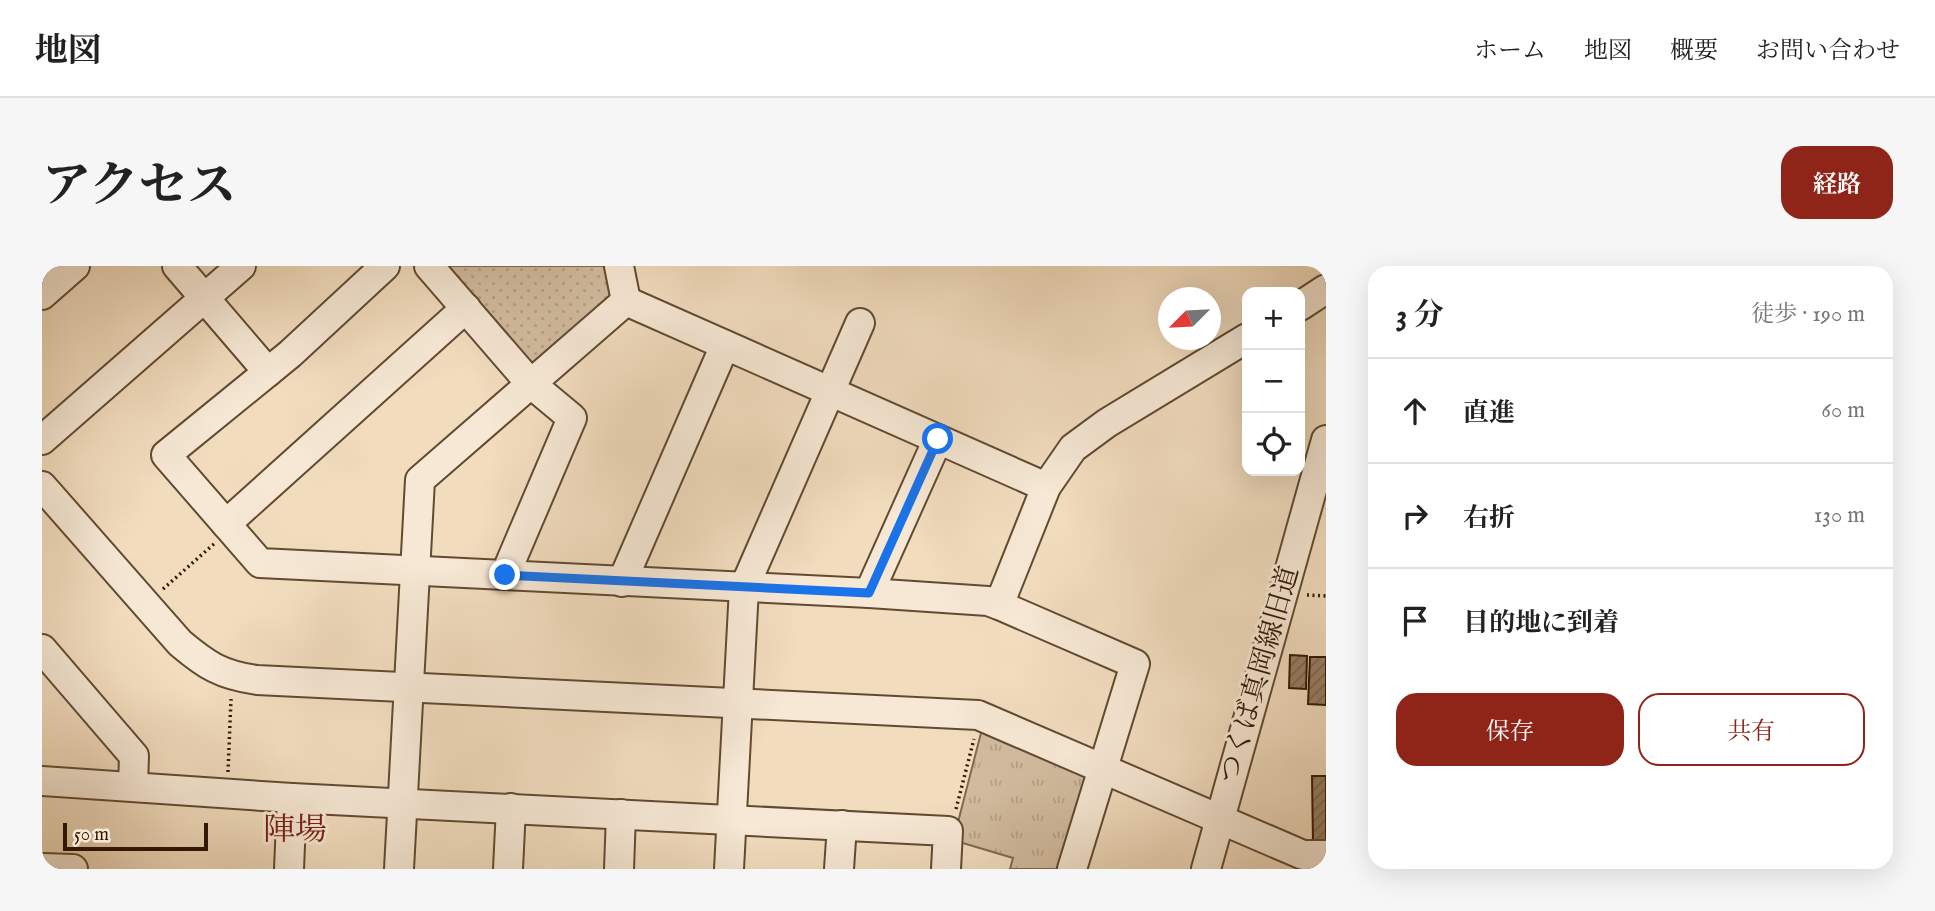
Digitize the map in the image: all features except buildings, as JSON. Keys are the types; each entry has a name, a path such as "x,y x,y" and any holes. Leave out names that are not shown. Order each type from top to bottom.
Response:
{"street":[{"path":"42,295 75,266"},
{"path":"177,266 268,372"},
{"path":"42,440 241,266"},
{"path":"386,266 268,372 166,456 260,563 869,593 988,601 999,605 1135,664 1072,869"},
{"path":"429,266 530,383 572,418 505,575"},
{"path":"619,266 626,301"},
{"path":"1305,303 1326,289"},
{"path":"626,301 1046,487"},
{"path":"399,869 420,480 626,301"},
{"path":"228,526 466,308"},
{"path":"729,869 744,588 860,323"},
{"path":"999,605 1046,487 1073,448 1107,423 1242,341"},
{"path":"622,582 725,345"},
{"path":"869,593 938,439"},
{"name":"つくば真岡線旧道","path":"1206,869 1326,440"},
{"path":"42,486 180,643 217,671 232,676 257,680 980,716 1303,855 1326,855"},
{"path":"42,649 134,756 133,786"},
{"path":"42,781 292,798 948,831 946,869"},
{"path":"289,869 292,798"},
{"path":"508,869 511,808"},
{"path":"619,869 621,814"},
{"path":"839,869 842,825"},
{"path":"42,868 73,869"}],"path":[{"path":"145,604 228,526"},
{"path":"1298,594 1326,596"},
{"path":"228,793 232,676"},
{"path":"948,831 953,821 980,716"}],"green space":[{"path":"441,266 608,266 613,301 533,366"},
{"path":"982,729 1086,773 1090,783 1064,869 1010,869 1013,858 956,841 957,826"}],"district":[{"name":"陣場","path":"295,831"}],"route":[{"path":"505,575 869,593 938,439"}]}
